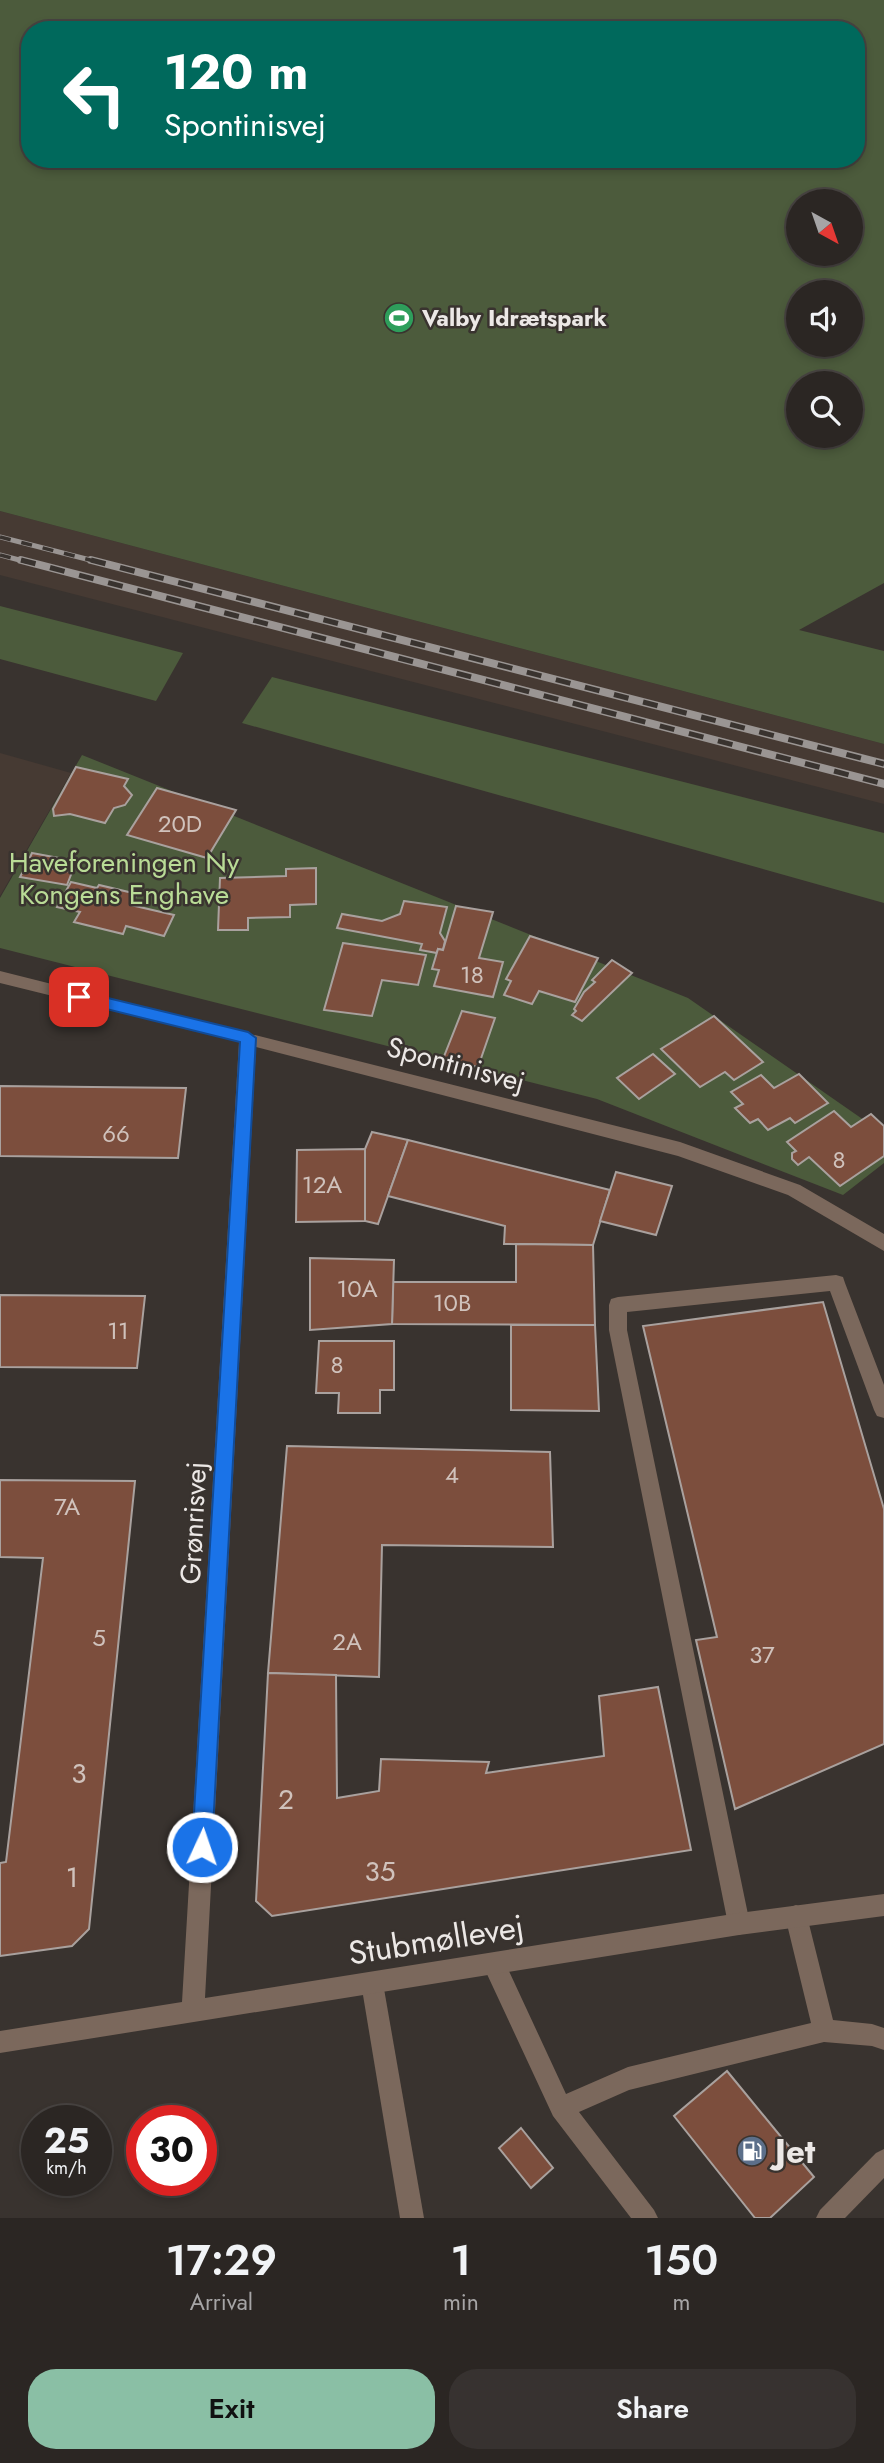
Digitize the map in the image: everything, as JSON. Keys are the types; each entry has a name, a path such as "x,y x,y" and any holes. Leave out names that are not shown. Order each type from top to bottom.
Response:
{"street":[{"name":"Spontinisvej","path":"0,977 680,1149 794,1190 884,1243"},
{"name":"Grønrisvej","path":"193,2011 248,1038"},
{"path":"739,1924 618,1330 618,1305 835,1283 884,1410"},
{"name":"Stubmøllevej","path":"0,2042 739,1924 884,1905"},
{"path":"796,1916 824,2031"},
{"path":"494,1964 561,2108 646,2218"},
{"path":"372,1983 412,2218"},
{"path":"561,2108 628,2080 824,2031 872,2035 884,2039"},
{"path":"828,2218 884,2161"}],"shaded area":[{"path":"0,511 884,744 884,804 0,575"},
{"path":"0,753 71,773 0,896"}],"green space":[{"name":"Valby Idrætspark","path":"0,0 884,0 884,583 799,630 884,651 884,744 0,511"},
{"path":"0,606 183,653 156,701 0,659"},
{"path":"272,677 884,833 884,903 242,723"},
{"name":"Haveforeningen Ny Kongens Enghave","path":"82,755 688,998 884,1134 884,1163 843,1195 597,1099 0,948 0,898"}],"building":[{"path":"76,767 128,779 124,786 132,795 125,805 114,808 105,823 70,814 54,816 53,809"},
{"path":"157,788 236,810 207,858 127,835"},
{"path":"32,853 59,858 53,869 27,864"},
{"path":"27,864 72,872 67,885 20,877"},
{"path":"316,868 316,904 290,905 290,917 248,918 248,930 218,930 220,878 286,876 286,869"},
{"path":"71,882 137,894 131,905 174,915 164,936 126,926 123,934 74,922 80,912 57,907"},
{"path":"404,901 447,907 440,933 445,941 443,950 438,949 437,953 420,950 422,944 337,928 342,914 382,921 400,914"},
{"path":"456,906 493,912 479,958 503,962 493,997 434,986 439,970 432,969 438,949 443,950"},
{"path":"530,936 598,958 575,1002 539,991 532,1004 504,995 511,981 506,979"},
{"path":"343,943 426,955 418,985 382,980 372,1016 324,1010"},
{"path":"612,960 632,973 582,1021 572,1015 584,992 595,982 592,980"},
{"path":"462,1011 495,1018 478,1067 443,1059"},
{"path":"714,1016 763,1062 734,1080 725,1072 700,1087 661,1049"},
{"path":"653,1054 675,1074 639,1099 617,1078"},
{"path":"799,1074 828,1103 795,1123 790,1118 768,1130 758,1119 750,1123 735,1108 743,1104 731,1092 761,1075 774,1088"},
{"path":"0,1086 186,1088 178,1158 0,1156"},
{"path":"834,1111 851,1127 871,1114 884,1126 884,1156 840,1186 809,1157 798,1165 792,1159 792,1153 796,1151 787,1142"},
{"path":"372,1132 408,1140 378,1224 365,1221 365,1149"},
{"path":"408,1140 610,1190 593,1245 504,1244 505,1226 388,1196"},
{"path":"365,1149 365,1221 296,1222 297,1150"},
{"path":"616,1172 672,1186 656,1235 600,1221"},
{"path":"516,1244 593,1245 595,1325 392,1324 393,1282 516,1282"},
{"path":"310,1258 394,1260 392,1324 310,1330"},
{"path":"0,1295 145,1296 137,1368 0,1367"},
{"path":"823,1302 884,1509 884,1744 735,1809 696,1640 717,1637 643,1326"},
{"path":"511,1325 595,1325 599,1411 511,1410"},
{"path":"319,1341 394,1341 394,1390 380,1390 380,1413 338,1413 339,1393 316,1393"},
{"path":"287,1446 550,1452 553,1547 382,1545 379,1677 268,1673"},
{"path":"0,1480 135,1481 89,1929 72,1946 0,1956 0,1863 6,1862 43,1558 0,1557"},
{"path":"268,1673 336,1675 337,1798 379,1791 381,1759 489,1762 486,1773 604,1756 599,1696 658,1687 691,1850 272,1916 256,1901"},
{"path":"727,2071 814,2177 770,2218 755,2218 674,2116"},
{"path":"521,2128 553,2168 531,2188 499,2148"}],"railway":[{"path":"0,537 98,562"},
{"path":"0,555 27,562"},
{"path":"21,560 884,784"},
{"path":"91,560 884,764"}],"place":[{"name":"Valby Idrætspark","path":"399,318"},
{"name":"Jet","path":"752,2151"}],"route":[{"path":"79,997 248,1038 202,1847"}]}
